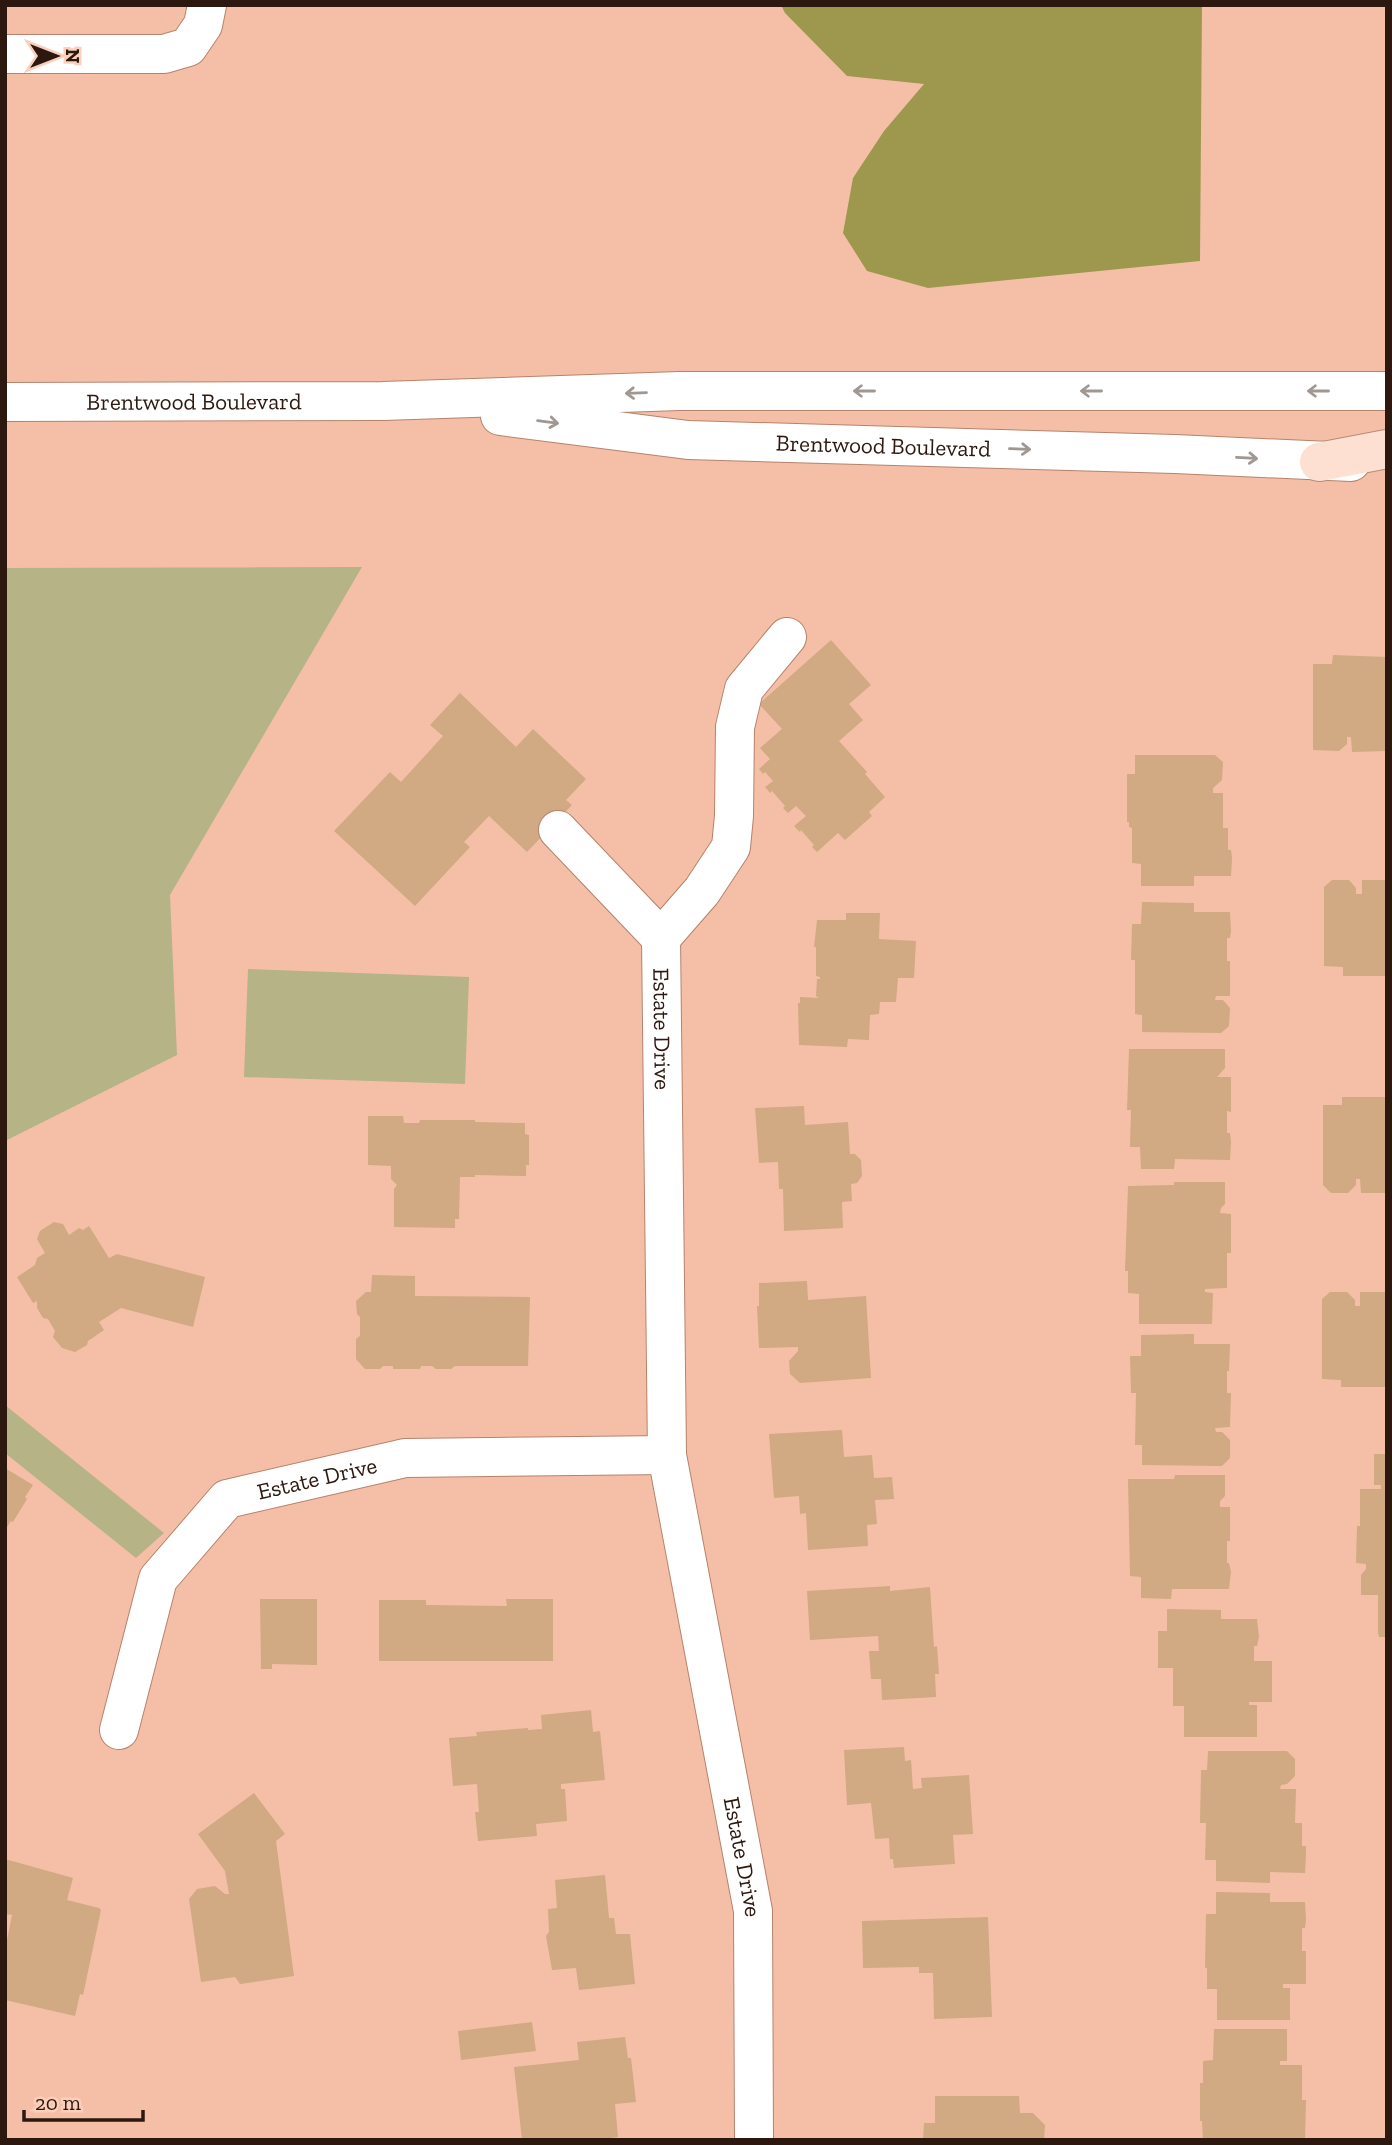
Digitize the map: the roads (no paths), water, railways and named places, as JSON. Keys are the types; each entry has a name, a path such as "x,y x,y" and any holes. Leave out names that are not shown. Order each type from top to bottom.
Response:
{"main road":[{"path":"1319,462 1387,449"}],"street":[{"path":"5,54 164,54 188,47 203,25 207,5"},
{"name":"Brentwood Boulevard","path":"5,402 383,401 680,391 1387,391"},
{"name":"Brentwood Boulevard","path":"383,401 688,440 1161,453 1319,462 1387,462"},
{"path":"558,830 662,938 702,891 731,847 735,727 744,689 787,637"},
{"name":"Estate Drive","path":"662,938 667,1455 753,1911 754,2140"},
{"name":"Estate Drive","path":"119,1730 158,1579 227,1499 405,1458 667,1455"}]}
